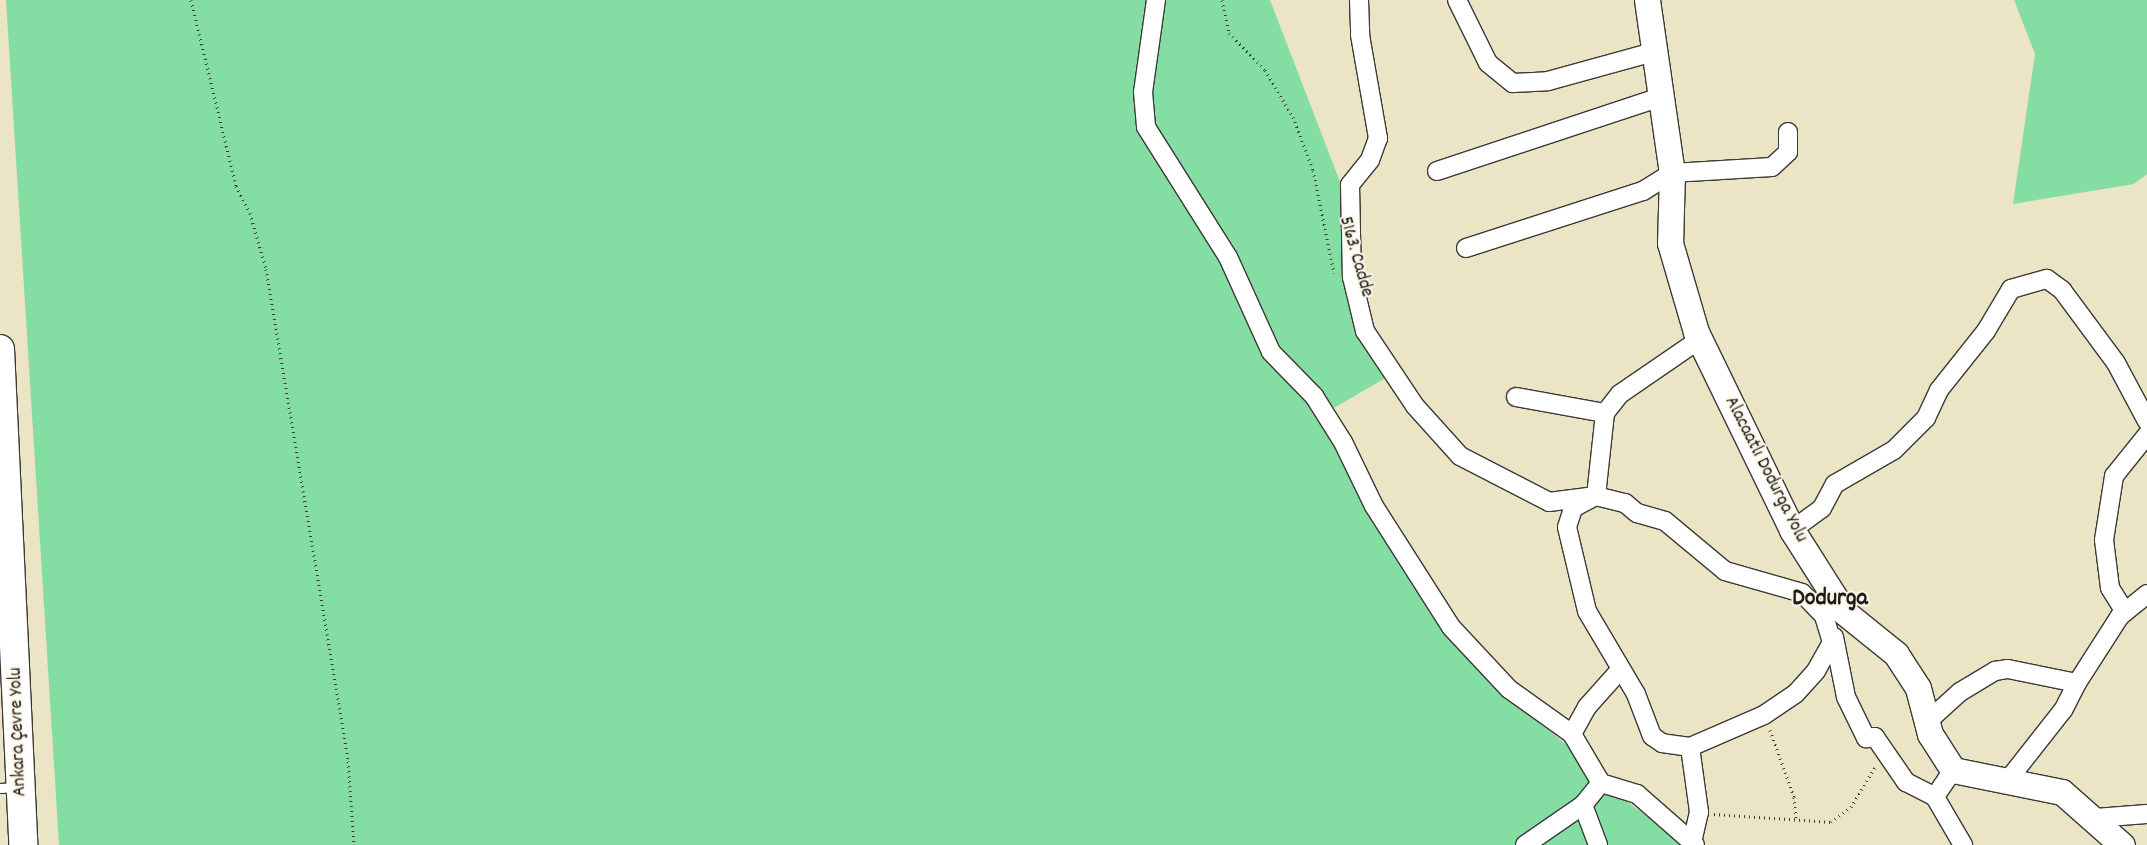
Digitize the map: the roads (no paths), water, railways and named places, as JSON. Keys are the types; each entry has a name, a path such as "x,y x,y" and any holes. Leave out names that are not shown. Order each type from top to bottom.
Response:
{"highway":[{"name":"Ankara Çevre Yolu","path":"0,349 11,787 23,845"}],"street":[{"path":"1156,0 1143,92 1146,127 1228,257 1271,352 1314,396 1343,442 1374,506 1450,627 1509,689 1572,734 1601,783 1638,794 1694,844"},
{"path":"1359,0 1360,35 1378,138 1370,160 1350,185 1352,277 1365,331 1415,406 1460,456 1549,502 1596,496 1625,503 1637,512 1665,522 1724,571 1802,593 1824,616 1846,697 1866,738 1875,737 1906,782 1934,797 1963,845"},
{"path":"1457,0 1488,63 1513,83 1548,81 1657,51"},
{"name":"Alacaatlı Dodurga Yolu","path":"1647,0 1657,51 1661,97 1672,173 1670,243 1700,339 1792,530 1844,612 1896,654 1918,688 1937,748 1954,770"},
{"path":"1437,171 1661,97"},
{"path":"1466,248 1643,191 1672,173 1772,167 1788,152 1788,132"},
{"path":"1792,530 1822,508 1836,484 1894,450 1926,418 1939,390 1986,331 2011,288 2047,279 2062,290 2116,363 2147,421"},
{"path":"1596,496 1605,413 1620,394 1700,339"},
{"path":"1516,397 1605,413"},
{"path":"2125,612 2110,588 2104,540 2114,476 2147,435"},
{"path":"1596,496 1573,508 1567,527 1587,611 1620,670 1636,694 1652,736 1662,743 1690,747 1764,715 1816,671 1832,642 1844,612"},
{"path":"2008,780 2063,710 2077,683 2125,612 2147,594"},
{"path":"1928,721 1960,692 1995,671 2008,669 2077,683"},
{"path":"1572,734 1587,708 1620,670"},
{"path":"1690,747 1699,812 1694,844"},
{"path":"1934,797 1954,770 2062,792 2096,818 2122,845"},
{"path":"1525,845 1583,805 1601,783"},
{"path":"1583,805 1598,845"},
{"path":"2096,818 2147,814"}],"district":[{"name":"Dodurga","path":"1830,600"}]}
